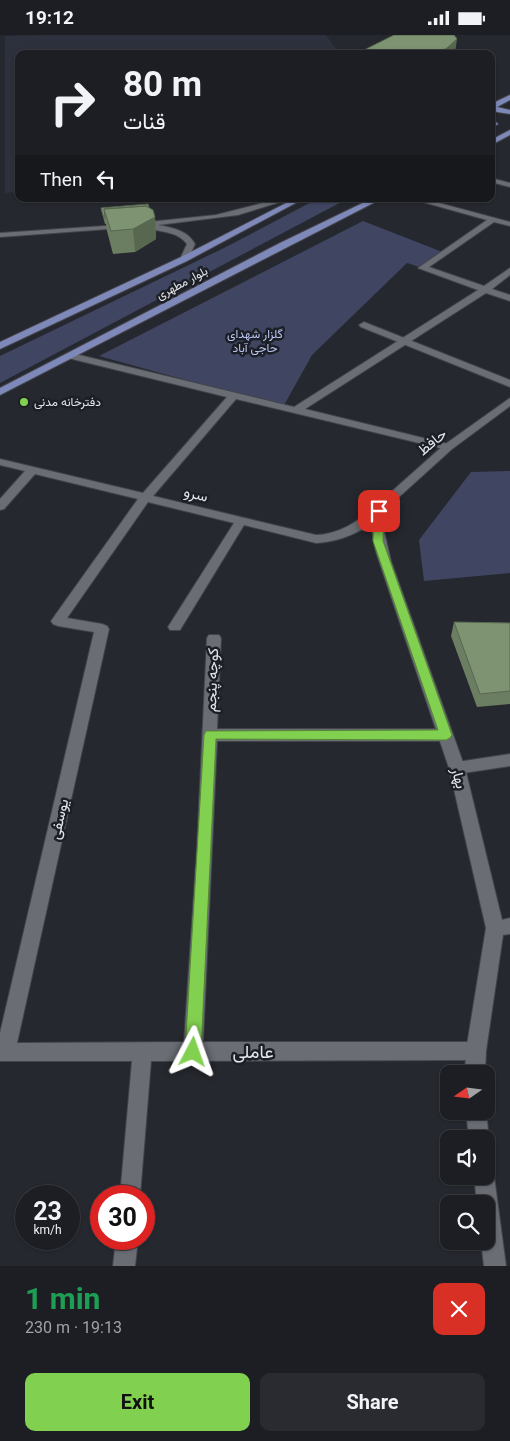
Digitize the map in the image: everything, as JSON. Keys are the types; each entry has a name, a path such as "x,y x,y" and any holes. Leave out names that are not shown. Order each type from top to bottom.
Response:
{"main road":[{"path":"495,101 510,95"},
{"path":"495,104 510,95"},
{"path":"495,109 510,112"},
{"path":"495,141 510,132"},
{"name":"بلوار مطهری","path":"0,346 184,259 293,202"},
{"path":"358,208 363,202"},
{"name":"بلوار مطهری","path":"0,393 283,245 371,202"}],"street":[{"path":"495,182 510,185"},
{"path":"0,235 119,227 238,213 276,202"},
{"path":"428,202 510,224"},
{"path":"494,219 422,268 510,299"},
{"path":"119,227 151,227 181,233 188,238 191,244 184,259"},
{"path":"296,410 485,290 510,271"},
{"path":"364,325 510,384"},
{"path":"71,356 448,447"},
{"path":"145,498 234,395"},
{"name":"حافظ","path":"379,511 448,447 510,401"},
{"name":"سرو","path":"0,462 316,539 327,539 342,535 356,528 379,511"},
{"path":"0,506 32,470"},
{"name":"یوسفی","path":"2,1052 102,629 58,621 145,498"},
{"name":"بهار","path":"379,511 380,547 457,768 502,927 476,1051 475,1065"},
{"path":"174,627 240,522"},
{"name":"کوچه پنجم","path":"193,1052 214,638"},
{"path":"210,735 446,735"},
{"path":"457,768 510,760"},
{"name":"عاملی","path":"2,1052 476,1051"},
{"path":"131,1185 142,1052"},
{"path":"485,1185 496,1266"},
{"path":"124,1266 126,1250"}],"shaded area":[{"path":"326,35 337,50 15,50 15,192 5,193 5,36"}],"green space":[{"path":"311,202 341,202 0,383 0,356 226,247"},
{"name":"گلزار شهدای حاجی آباد","path":"363,221 445,253 422,268 407,263 312,355 283,407 99,356"},
{"path":"510,471 510,573 424,581 419,540 471,472"}],"building":[{"path":"394,35 454,35 457,39 443,50 366,49"},
{"path":"148,204 149,207 104,209 105,218 101,208"},
{"path":"146,206 153,210 155,217 133,229 111,231 104,209"},
{"path":"454,622 510,623 510,691 480,694"}],"place":[{"name":"دفترخانه مدنی","path":"24,402"}],"route":[{"path":"193,1052 210,735 446,735 378,541 379,511"}]}
